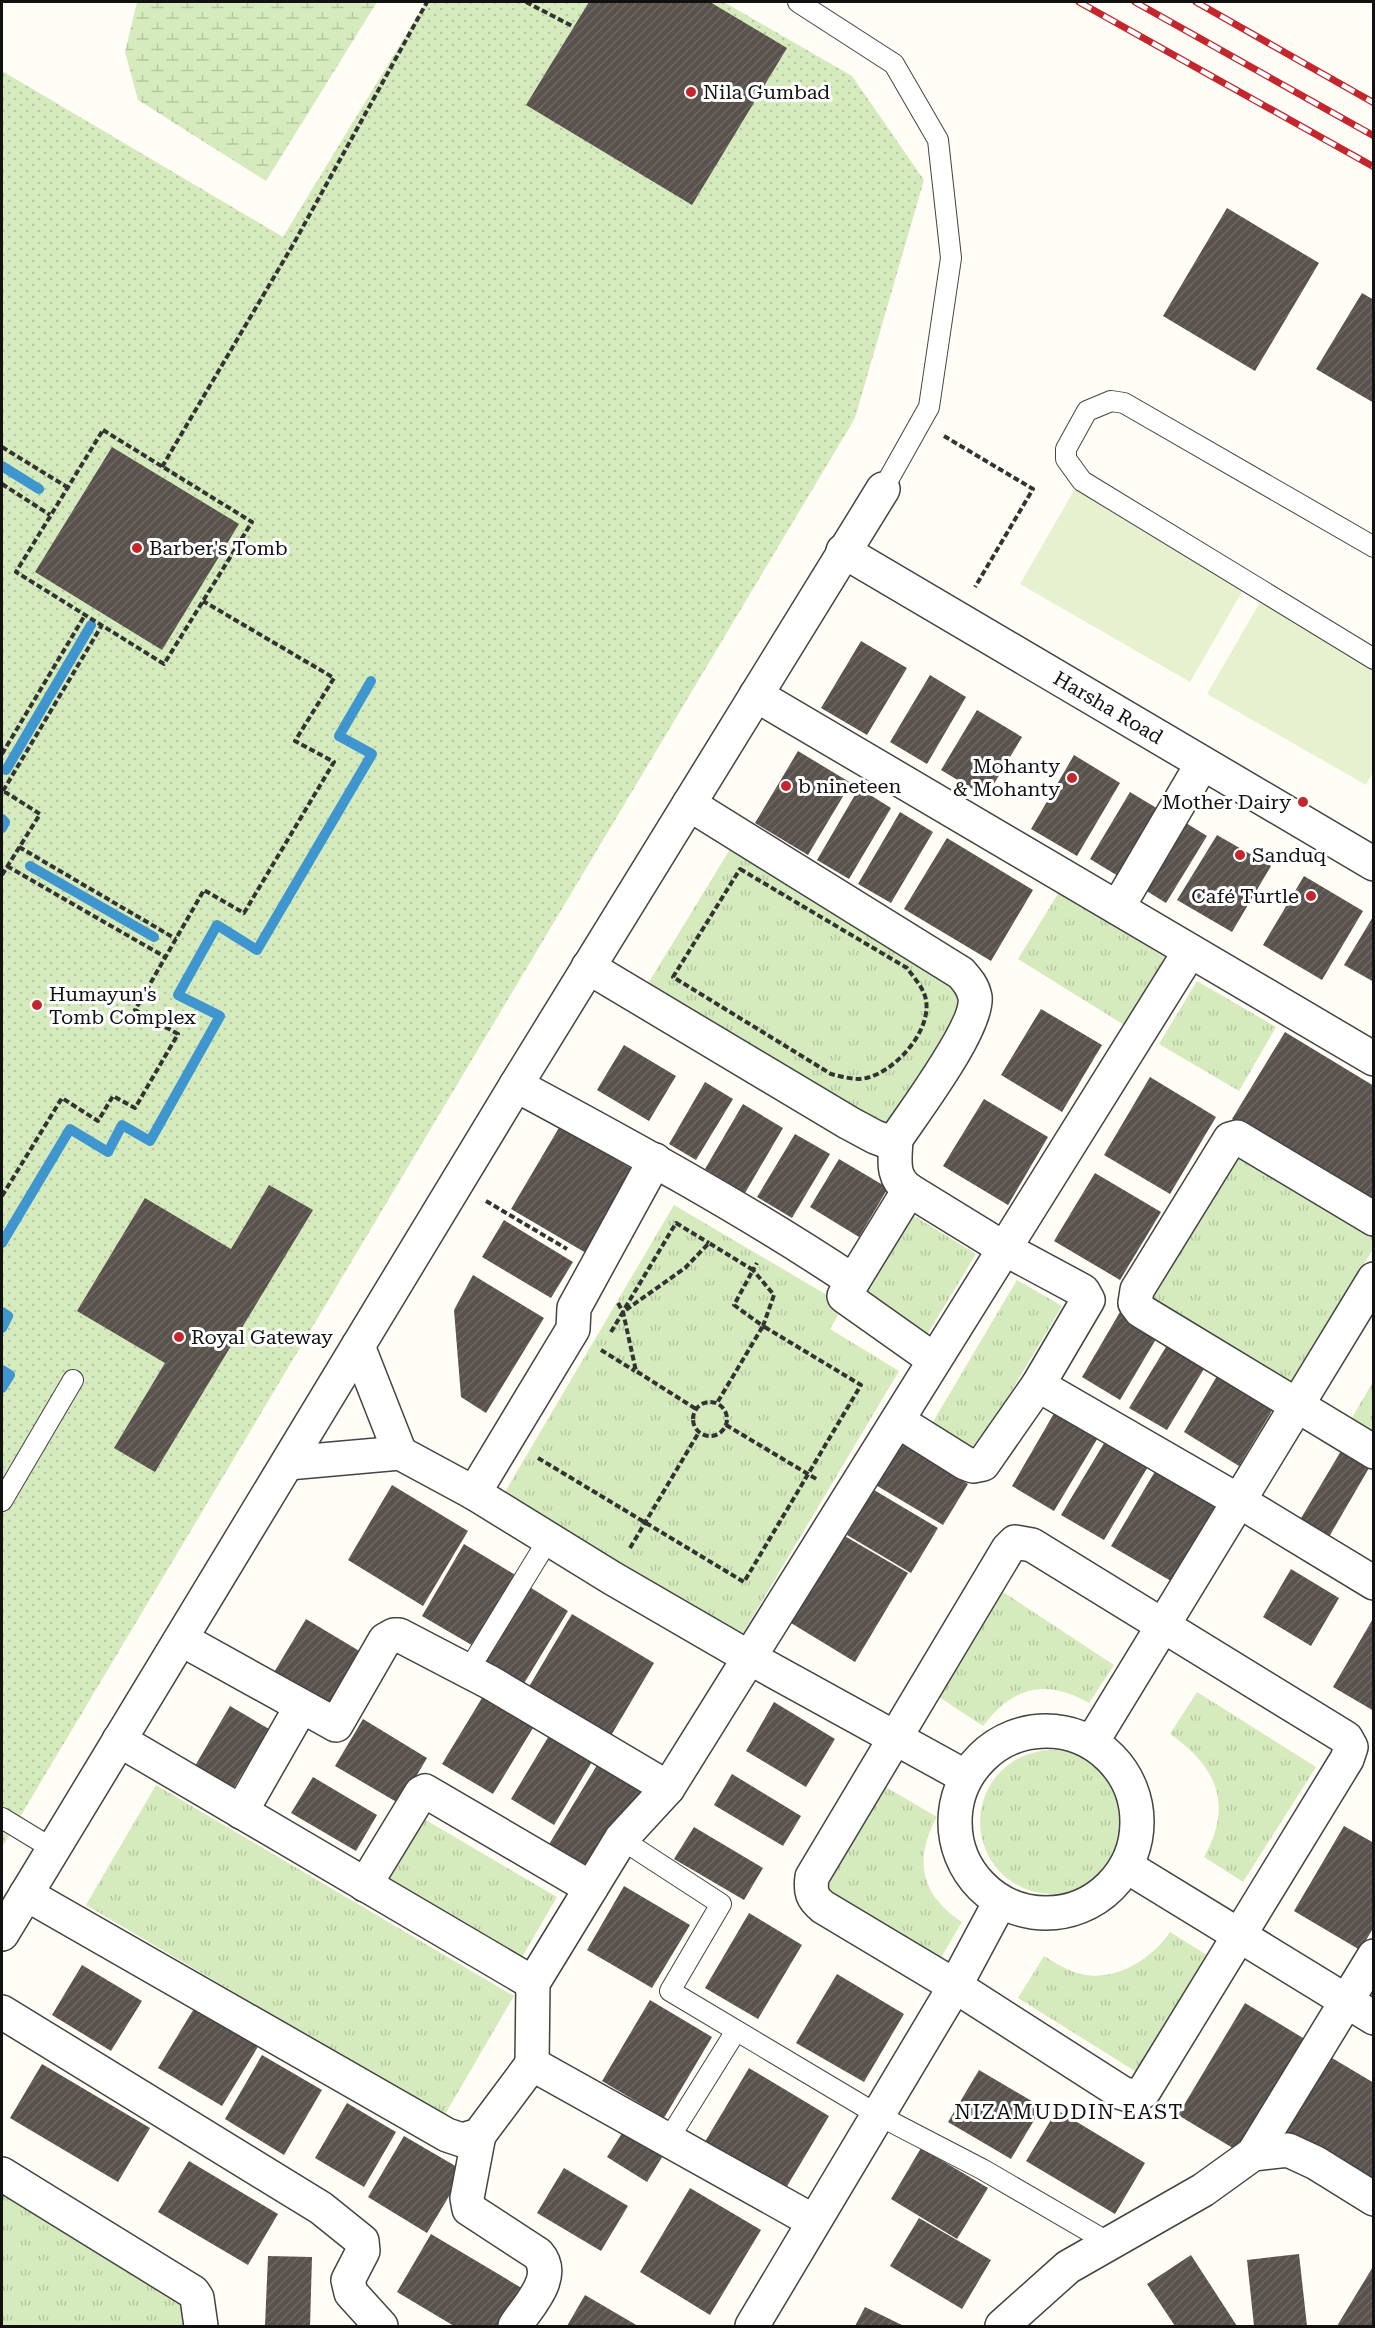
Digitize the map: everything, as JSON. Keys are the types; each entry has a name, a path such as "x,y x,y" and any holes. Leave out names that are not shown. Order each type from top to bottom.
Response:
{"street":[{"path":"2,1934 588,967 843,551 884,489"},
{"name":"Harsha Road","path":"843,551 1374,864"},
{"path":"756,695 1374,1059"},
{"path":"1118,907 1202,764"},
{"path":"689,804 961,973 971,984 975,999 973,1015 944,1068 896,1139 895,1174 901,1184 909,1190 1005,1249 1088,1296 1088,1300 1038,1385 986,1460 979,1466 965,1463 898,1421"},
{"path":"515,2326 544,2281 546,2270 538,2254 469,2209 467,2198 479,2135 532,2064 533,1983 621,1839 668,1788 898,1421 933,1359 1005,1249 1190,951"},
{"path":"588,967 849,1123 886,1141 896,1139"},
{"path":"516,1085 656,1160 800,1245 853,1281"},
{"path":"1374,1219 1237,1137 1230,1139 1137,1290 1136,1303 1141,1311 1296,1407 1374,1452"},
{"path":"474,1493 573,1329 574,1308 656,1160"},
{"path":"909,1190 844,1296 933,1359"},
{"path":"1092,1742 1374,1279"},
{"path":"358,1346 400,1453"},
{"path":"1038,1385 1239,1501 1374,1584"},
{"path":"288,1463 400,1453 474,1493 548,1540 750,1658 966,1777"},
{"path":"1015,1542 1032,1545 1162,1625 1346,1738 1351,1747 1347,1759 1241,1936 1144,2091 1135,2097 1122,2093 955,1986 823,1907 814,1899 811,1890 812,1877 1008,1549 1015,1542"},
{"path":"181,1639 336,1725 385,1640 394,1635 468,1671 668,1788"},
{"path":"240,1812 301,1707"},
{"path":"1036,1730 1064,1732 1092,1742 1114,1759 1130,1783 1137,1810 1136,1839 1126,1866 1109,1889 1075,1908 1057,1913 1027,1912 1000,1902 978,1884 963,1860 955,1833 956,1804 966,1777 983,1754 1007,1738 1036,1730"},
{"path":"119,1740 533,1983"},
{"path":"365,1885 421,1793 425,1791 591,1888"},
{"path":"1126,1866 1360,2010"},
{"path":"26,1894 447,2135 462,2140 479,2135"},
{"path":"752,2326 955,1986 1000,1902"},
{"path":"1002,2326 1068,2267 1112,2244 1203,2190 1252,2154 1360,2010 1374,1956"},
{"path":"2,2012 321,2208 362,2241 363,2251 348,2280 351,2293 381,2326"},
{"path":"532,2064 813,2221"},
{"path":"1252,2154 1288,2151 1316,2163 1374,2199"},
{"path":"2,2174 194,2292 201,2326"}],"lane":[{"path":"798,2 894,64 938,140 951,258 929,407 884,489"},
{"path":"1374,547 1124,403 1111,401 1087,411 1066,449 1066,459 1082,481 1374,659"},
{"path":"2,1501 73,1380"},
{"path":"468,1671 548,1540"},
{"path":"2,1818 53,1849"},
{"path":"621,1839 720,1904 670,1991 878,2115 982,2169 1112,2244"},
{"path":"668,2140 736,2031"}],"path":[{"path":"162,467 294,243 427,2"},
{"path":"526,2 574,27"},
{"path":"103,430 252,522 164,664 16,572 67,487 103,430"},
{"path":"942,435 1033,489 974,588 965,583"},
{"path":"2,447 67,487"},
{"path":"2,484 50,515"},
{"path":"2,1196 62,1098 98,1121 113,1096 135,1108 178,1034 135,1010 165,957 204,890 244,913 334,762 295,741 334,678 203,601"},
{"path":"2,754 85,615"},
{"path":"2,874 39,814 2,790 102,625"},
{"path":"19,847 176,939"},
{"path":"7,866 165,957"},
{"path":"740,869 872,946 907,968 925,993 925,1021 911,1048 885,1070 860,1079 831,1074 673,977 740,869"},
{"path":"594,1360 676,1224 753,1270 774,1295 763,1326 717,1403"},
{"path":"623,1312 685,1268 709,1244"},
{"path":"544,1449 538,1459 744,1582 861,1385 763,1326 734,1305 753,1270"},
{"path":"600,1350 636,1371"},
{"path":"702,1403 717,1403 726,1412 726,1425 714,1436 699,1432 693,1425 696,1408 702,1403"},
{"path":"726,1425 849,1499"},
{"path":"612,1578 699,1432"}],"green space":[{"path":"137,2 377,2 266,181 138,100 125,52"},
{"path":"426,2 724,2 852,76 924,180 855,418 2,1847 2,71 283,237"},
{"path":"1076,487 1246,585 1190,682 1020,584"},
{"path":"1263,597 1373,660 1373,772 1366,785 1207,694"},
{"path":"732,846 948,980 963,1011 929,1112 870,1132 641,995"},
{"path":"1059,892 1171,961 1129,1028 1018,959"},
{"path":"1197,981 1276,1027 1239,1091 1159,1044"},
{"path":"1239,1145 1373,1228 1373,1249 1287,1391 1143,1303"},
{"path":"674,1205 844,1305 830,1329 899,1371 743,1633 502,1497"},
{"path":"911,1214 976,1254 925,1338 860,1299"},
{"path":"1017,1280 1062,1306 976,1451 931,1425"},
{"path":"1373,1382 1373,1435 1350,1421"},
{"path":"1000,1590 1114,1665 1089,1703 1058,1691 1031,1690 1006,1702 983,1726 933,1693"},
{"path":"1197,1692 1316,1767 1243,1882 1204,1857 1218,1820 1219,1803 1216,1788 1199,1759 1170,1734"},
{"path":"1052,1750 1080,1755 1103,1771 1119,1794 1124,1822 1119,1850 1103,1873 1080,1889 1052,1894 1024,1889 1001,1873 985,1850 980,1822 985,1794 1001,1771 1024,1755"},
{"path":"156,1785 514,1996 444,2116 86,1905"},
{"path":"884,1786 937,1817 925,1848 925,1876 937,1900 962,1922 939,1961 821,1891"},
{"path":"419,1816 557,1897 522,1957 384,1876"},
{"path":"1170,1932 1210,1957 1138,2073 1018,1998 1044,1956 1083,1975 1112,1974 1139,1962 1151,1953"},
{"path":"2,2183 185,2297 188,2326 2,2326"}],"building":[{"path":"589,2 710,2 787,48 692,205 526,105"},
{"path":"1227,208 1319,263 1255,371 1163,316"},
{"path":"1362,293 1374,300 1374,403 1316,369"},
{"name":"Barber's Tomb","path":"112,447 239,524 162,650 35,572"},
{"path":"861,641 907,668 867,735 821,708"},
{"path":"930,675 966,697 927,764 890,742"},
{"path":"977,710 1022,737 986,797 941,770"},
{"path":"798,751 851,783 808,855 755,823"},
{"path":"1074,755 1120,783 1077,856 1031,829"},
{"path":"859,788 891,808 849,879 817,860"},
{"path":"1130,792 1168,815 1128,882 1090,859"},
{"path":"900,812 933,832 891,903 858,884"},
{"path":"1178,818 1207,836 1166,903 1137,885"},
{"path":"1217,835 1271,866 1232,932 1177,900"},
{"path":"947,838 1033,890 991,961 904,909"},
{"path":"1304,876 1363,911 1322,980 1263,945"},
{"path":"1374,915 1374,982 1344,965"},
{"path":"1041,1009 1102,1045 1062,1112 1001,1075"},
{"path":"1285,1032 1374,1086 1374,1207 1232,1119"},
{"path":"624,1045 676,1076 649,1121 597,1090"},
{"path":"1150,1077 1216,1117 1170,1194 1104,1155"},
{"path":"705,1082 733,1099 696,1160 669,1144"},
{"path":"984,1099 1048,1137 1008,1205 943,1166"},
{"path":"743,1104 783,1128 745,1193 705,1169"},
{"path":"560,1126 635,1171 586,1253 511,1209"},
{"path":"795,1134 830,1154 792,1218 757,1197"},
{"path":"839,1159 888,1188 859,1237 810,1207"},
{"path":"1095,1173 1161,1212 1120,1280 1054,1241"},
{"name":"Royal Gateway","path":"269,1185 313,1210 155,1472 114,1448 165,1363 77,1311 145,1198 231,1249"},
{"path":"504,1220 573,1262 551,1298 482,1257"},
{"path":"473,1275 544,1318 486,1413 461,1397 454,1310"},
{"path":"1120,1312 1159,1334 1120,1400 1082,1377"},
{"path":"1169,1342 1207,1364 1167,1430 1129,1408"},
{"path":"1220,1371 1276,1404 1239,1466 1184,1432"},
{"path":"1056,1410 1099,1436 1054,1511 1012,1486"},
{"path":"1106,1440 1149,1465 1104,1540 1061,1515"},
{"path":"898,1442 968,1484 943,1525 874,1484"},
{"path":"1341,1451 1369,1468 1326,1542 1297,1525"},
{"path":"1157,1468 1216,1504 1171,1581 1111,1546"},
{"path":"392,1485 468,1531 423,1606 348,1560"},
{"path":"874,1490 938,1528 911,1573 847,1535"},
{"path":"843,1535 908,1573 855,1662 791,1623"},
{"path":"464,1544 517,1576 475,1647 422,1616"},
{"path":"1291,1569 1339,1598 1311,1646 1263,1617"},
{"path":"528,1586 568,1611 523,1685 483,1661"},
{"path":"572,1614 654,1663 609,1739 527,1690"},
{"path":"1374,1617 1374,1711 1333,1687"},
{"path":"306,1619 366,1655 334,1711 273,1674"},
{"path":"482,1698 533,1728 493,1794 442,1764"},
{"path":"774,1702 835,1739 806,1787 746,1751"},
{"path":"230,1706 269,1729 233,1789 195,1766"},
{"path":"363,1719 427,1758 400,1804 335,1766"},
{"path":"550,1734 593,1760 554,1825 511,1799"},
{"path":"599,1762 645,1789 594,1874 548,1846"},
{"path":"732,1774 801,1816 783,1846 714,1805"},
{"path":"313,1777 377,1815 356,1851 291,1813"},
{"path":"1344,1826 1374,1843 1374,1927 1360,1950 1294,1911"},
{"path":"694,1827 763,1868 744,1900 674,1859"},
{"path":"624,1886 690,1925 652,1988 587,1950"},
{"path":"749,1913 802,1945 758,2019 705,1988"},
{"path":"82,1965 142,2001 111,2051 52,2015"},
{"path":"837,1974 904,2014 864,2082 796,2043"},
{"path":"650,2000 712,2037 664,2118 602,2081"},
{"path":"1245,2003 1313,2044 1246,2156 1178,2115"},
{"path":"195,2007 259,2045 222,2106 158,2068"},
{"path":"1322,2052 1374,2083 1374,2189 1275,2128"},
{"path":"262,2055 322,2090 284,2155 225,2119"},
{"path":"42,2064 150,2128 118,2182 10,2118"},
{"path":"749,2068 829,2116 783,2193 703,2145"},
{"path":"979,2070 1042,2107 1011,2159 948,2122"},
{"path":"347,2103 396,2132 364,2187 315,2158"},
{"path":"1057,2110 1145,2163 1115,2214 1026,2161"},
{"path":"624,2130 664,2154 647,2182 607,2157"},
{"path":"404,2136 464,2171 427,2233 368,2197"},
{"path":"921,2148 988,2188 957,2239 891,2199"},
{"path":"189,2161 278,2214 248,2265 158,2212"},
{"path":"564,2168 628,2206 601,2251 537,2213"},
{"path":"690,2188 761,2230 710,2315 640,2272"},
{"path":"919,2218 991,2260 962,2309 890,2266"},
{"path":"431,2234 530,2293 510,2326 454,2326 397,2292"},
{"path":"1299,2254 1307,2326 1254,2326 1247,2260"},
{"path":"1191,2255 1237,2326 1175,2326 1147,2284"},
{"path":"268,2256 312,2257 310,2326 265,2326"},
{"path":"1374,2265 1374,2326 1337,2326"},
{"path":"585,2295 638,2326 567,2326"},
{"path":"865,2307 904,2326 855,2326"}],"waterway":[{"path":"2,466 39,489"},
{"path":"6,770 91,625"},
{"path":"2,1243 70,1129 108,1152 122,1125 150,1141 220,1016 178,995 217,925 257,950 372,754 339,736 371,681"},
{"path":"2,819 5,822 2,828"},
{"path":"30,866 154,937"},
{"path":"2,1312 8,1316 2,1328"},
{"path":"2,1370 10,1375 2,1388"}],"railway":[{"path":"1079,2 1374,167"},
{"path":"1135,2 1374,136"},
{"path":"1196,2 1374,103"}],"place":[{"name":"Nila Gumbad","path":"691,92"},
{"name":"Barber's Tomb","path":"137,548"},
{"name":"Mohanty & Mohanty","path":"1072,778"},
{"name":"b nineteen","path":"786,786"},
{"name":"Mother Dairy","path":"1303,802"},
{"name":"Sanduq","path":"1240,855"},
{"name":"Café Turtle","path":"1311,896"},
{"name":"Humayun's Tomb Complex","path":"37,1005"},
{"name":"Royal Gateway","path":"179,1337"}],"district":[{"name":"NIZAMUDDIN EAST","path":"1069,2112"}]}
